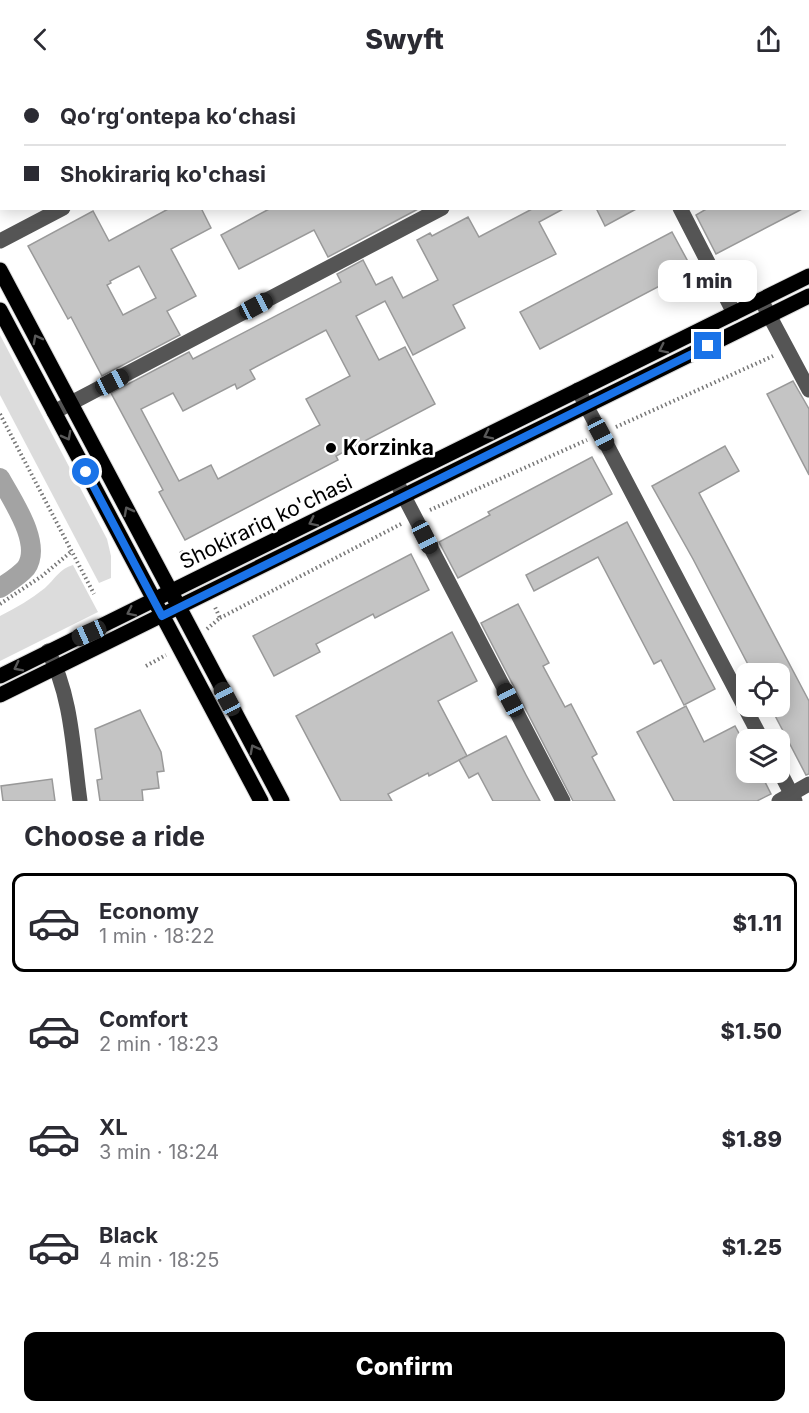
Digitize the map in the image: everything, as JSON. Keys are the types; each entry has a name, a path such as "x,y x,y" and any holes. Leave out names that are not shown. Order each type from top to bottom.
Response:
{"main road":[{"path":"0,270 282,801"},
{"name":"Shokirariq ko'chasi","path":"0,676 809,276"},
{"name":"Shokirariq ko'chasi","path":"0,695 809,296"},
{"path":"0,310 261,801"}],"street":[{"path":"0,241 59,210"},
{"path":"54,412 438,210"},
{"path":"681,210 734,313"},
{"path":"761,300 809,390"},
{"path":"578,390 756,729"},
{"path":"396,481 563,801"},
{"path":"48,651 57,667 67,705 80,801"},
{"path":"783,783 788,799 809,784"}],"path":[{"path":"195,638 220,618 414,517 788,350"},
{"path":"0,414 94,594"},
{"path":"0,604 42,576 72,551"},
{"path":"208,594 220,618"},
{"path":"146,666 179,648"}],"shaded area":[{"path":"0,335 107,539 111,556 111,578 99,583 0,395"},
{"path":"73,565 98,612 0,661 0,616 34,596 61,572"}],"building":[{"path":"166,210 202,210 211,228 171,249 196,296 167,311 180,335 102,376 71,317 68,319 28,246 93,211 109,241","holes":["139,266 156,298 123,315 107,285 111,283 110,281"]},
{"path":"267,210 416,210 328,257 314,230 239,269 221,235"},
{"path":"530,210 561,210 539,222 556,254 453,305 465,328 413,355 385,301 356,316 379,360 405,347 435,404 336,456 338,460 185,540 159,492 163,490 111,393 189,352 193,359 341,282 337,274 363,260 376,285 392,277 403,298 438,280 417,240 430,233 432,236 468,217 479,237","holes":["326,330 350,376 306,399 320,425 218,479 211,465 179,481 141,409 173,393 183,411 235,384 237,389 255,379 250,370"]},
{"path":"597,210 634,210 605,226"},
{"path":"705,210 800,210 716,254 696,215"},
{"path":"672,232 692,269 540,349 520,312"},
{"path":"793,381 809,409 809,475 767,394"},
{"path":"725,446 739,471 699,493 789,663 747,663 652,486"},
{"path":"592,457 612,494 458,578 439,542 490,515 488,512"},
{"path":"627,522 715,689 684,705 661,660 654,664 598,557 534,591 526,575"},
{"path":"411,554 429,590 375,618 373,614 316,644 320,652 274,676 253,636"},
{"path":"518,604 549,663 543,666 565,707 571,704 597,754 592,757 615,801 573,801 481,623"},
{"path":"452,632 477,681 438,701 467,756 388,794 392,801 341,801 296,716"},
{"path":"790,665 809,701 809,774 806,775 790,744 790,729 782,729 776,717 790,717"},
{"path":"686,706 704,742 735,726 736,783 766,783 771,794 757,801 674,801 637,732"},
{"path":"140,710 161,752 164,771 157,772 159,788 142,790 143,801 100,801 97,780 102,779 95,729"},
{"path":"506,736 540,801 493,801 478,773 469,778 459,760"},
{"path":"52,779 55,801 3,801 1,786"}],"waterway":[{"path":"0,478 24,522 31,547 26,568 0,588"}],"place":[{"name":"Korzinka","path":"331,448"}],"route":[{"path":"86,472 162,616 708,346"}]}
